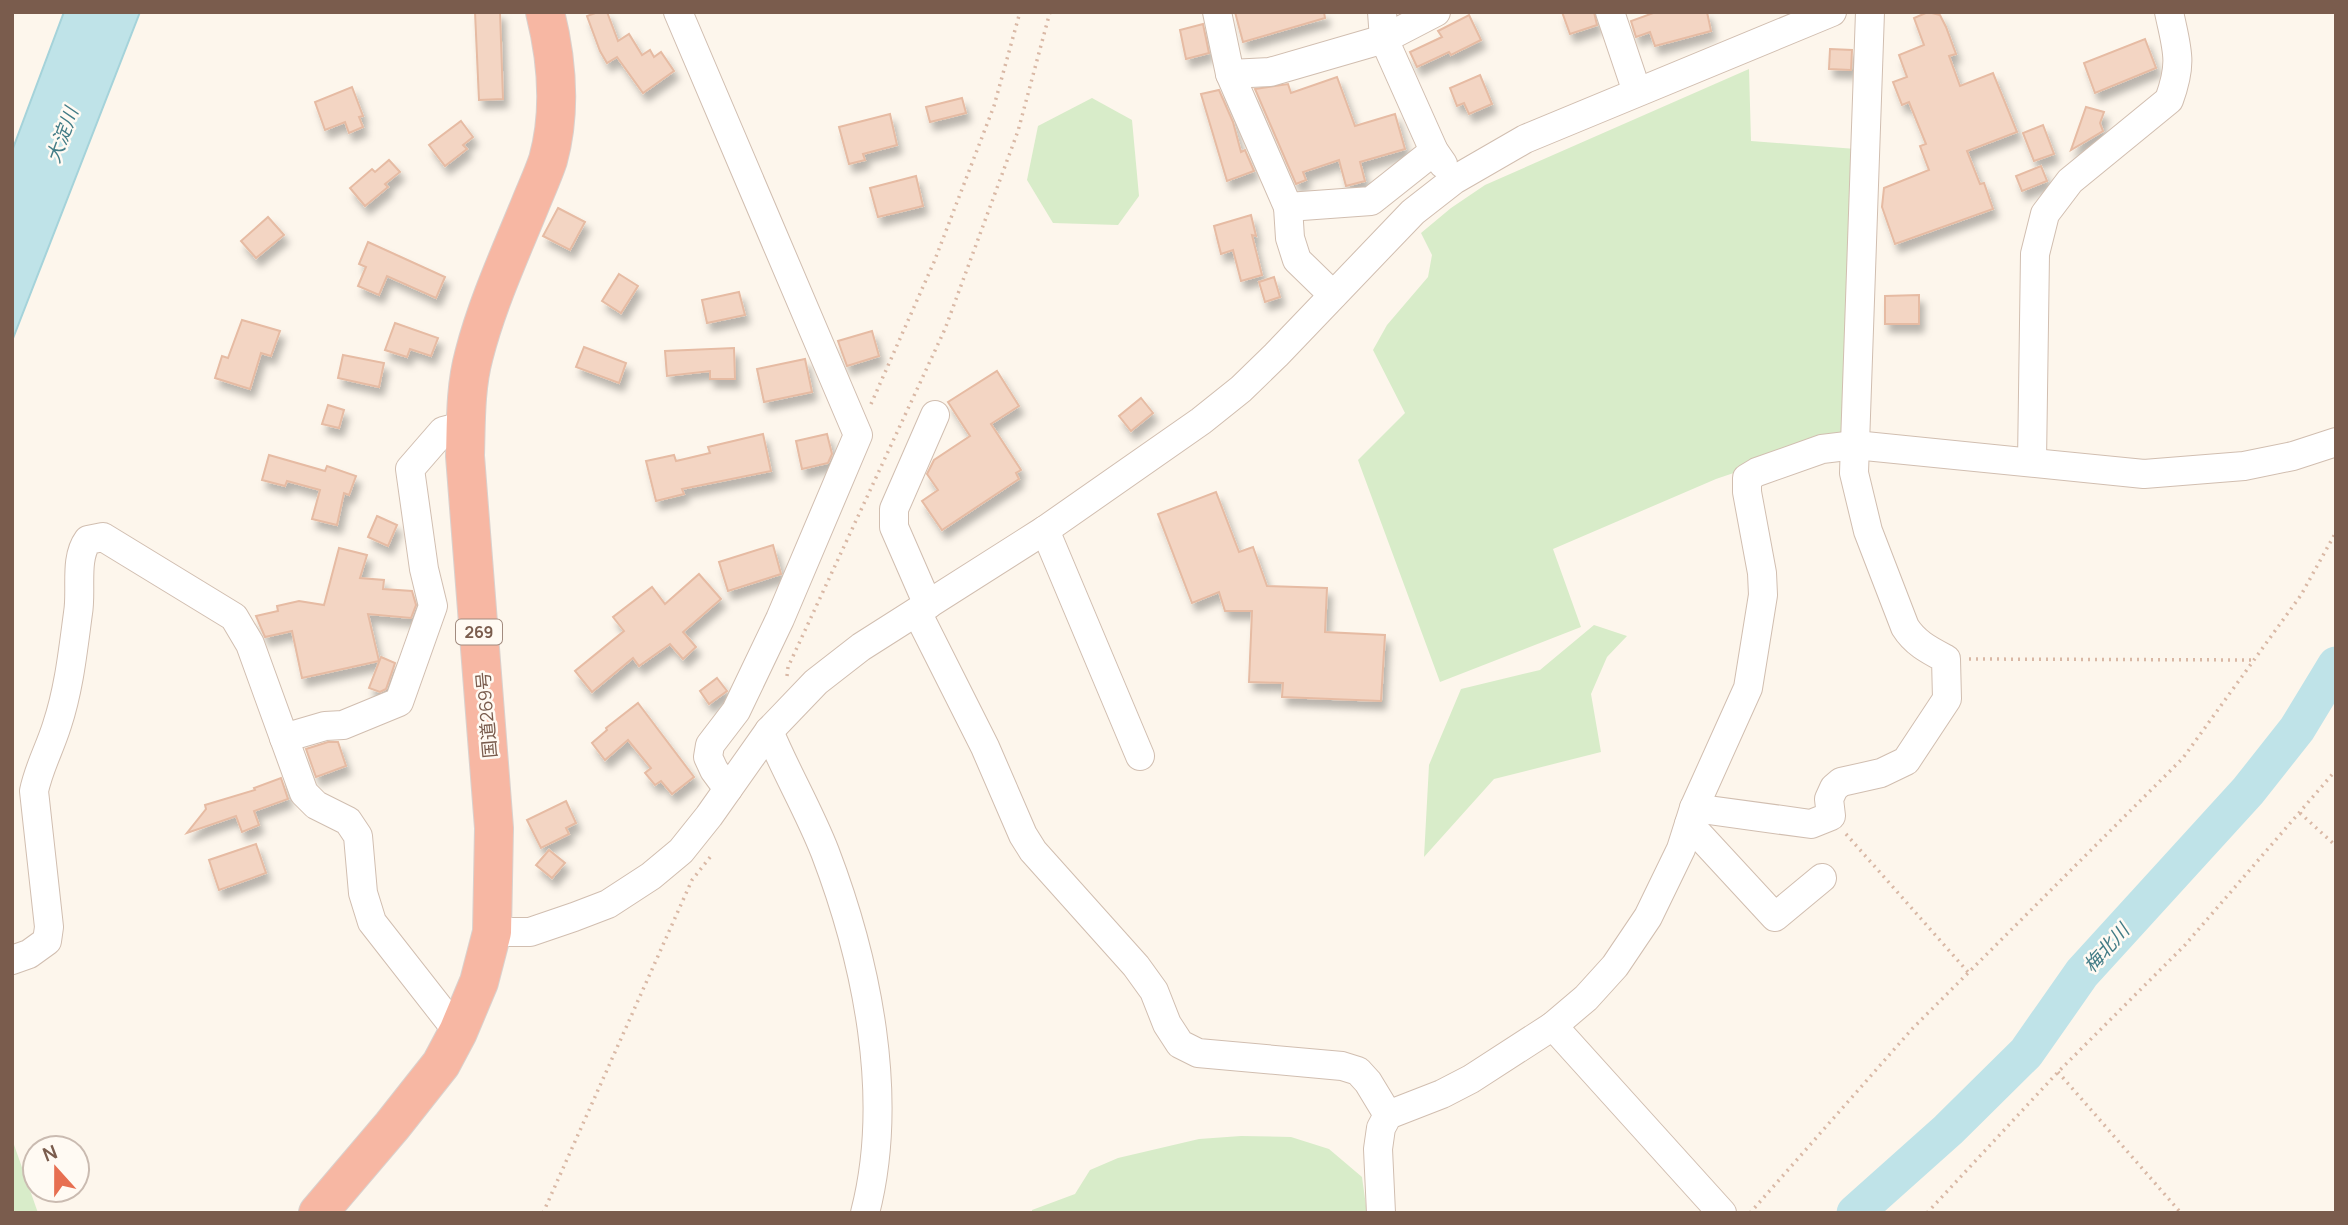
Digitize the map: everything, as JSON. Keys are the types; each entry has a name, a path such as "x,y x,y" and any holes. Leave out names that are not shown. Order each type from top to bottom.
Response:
{"highway":[{"name":"国道269号","path":"318,1213 441,1064 479,982 492,932 495,828 465,456 466,425 473,356 490,304 547,161 555,122 556,78 551,34 545,12"}],"street":[{"path":"678,12 858,435 780,619 736,711 710,745 708,757 728,789"},
{"path":"1217,12 1230,74 1288,207 1290,238 1297,260 1334,295"},
{"path":"1230,74 1270,72 1383,26 1436,12"},
{"path":"1610,12 1637,92"},
{"path":"492,932 530,932 608,904 651,876 681,851 769,731 816,682 861,647 1045,530 1201,422 1241,389 1413,212 1454,180 1525,139 1832,12"},
{"path":"1691,816 1811,824 1822,822 1830,816 1829,799 1834,788 1852,778 1881,773 1906,761 1947,699 1945,659 1918,643 1905,627 1866,521 1854,473 1870,12"},
{"path":"2032,462 2035,254 2045,214 2070,181 2169,100 2179,62 2169,12"},
{"path":"1383,26 1434,151 1454,180"},
{"path":"1288,207 1371,201 1434,151"},
{"path":"935,415 894,509 894,527 922,609 1028,843 1045,867 1136,966 1154,991 1167,1024 1180,1044 1198,1053 1342,1066 1358,1071 1388,1115"},
{"path":"284,738 325,726 343,725 399,702 433,606 424,569 410,469 443,431 466,425"},
{"path":"1381,1213 1378,1149 1381,1128 1388,1115 1442,1094 1471,1079 1553,1026 1586,998 1615,966 1648,917 1681,849 1691,816 1748,688 1763,595 1747,478 1822,449 1855,445 2144,474 2244,466 2292,456 2336,442"},
{"path":"1045,530 1140,757"},
{"path":"12,960 29,954 47,941 49,927 34,791 38,770 57,725 66,687 79,609 81,550 88,540 103,537 234,617 250,644 304,793 316,805 348,821 358,836 363,893 372,922 458,1031"},
{"path":"769,731 825,851 845,912 860,972 877,1063 878,1111 875,1166 865,1213"},
{"path":"1691,816 1775,917 1822,878"},
{"path":"1553,1026 1722,1213"}],"path":[{"path":"858,435 933,262 994,106 1020,12"},
{"path":"788,667 945,329 1018,131 1050,12"},
{"path":"1750,1213 1913,1028 2183,758 2301,595 2336,532"},
{"path":"1945,659 2255,660"},
{"path":"1927,1213 2058,1072 2185,945 2336,770"},
{"path":"2300,813 2336,846"},
{"path":"1830,816 1969,972"},
{"path":"543,1213 692,880"},
{"path":"2058,1072 2181,1213"}],"green space":[{"path":"1749,69 1751,141 1856,149 1845,435 1716,479 1553,549 1581,627 1440,682 1358,460 1405,413 1373,350 1387,325 1428,277 1432,255 1421,233 1485,185"},
{"path":"1092,98 1132,120 1139,196 1118,225 1053,223 1027,180 1038,126"},
{"path":"1594,625 1627,636 1607,657 1591,694 1601,752 1494,779 1424,857 1429,765 1461,689 1540,670"},
{"path":"1291,1137 1329,1149 1362,1177 1367,1213 1032,1213 1032,1210 1075,1194 1090,1170 1118,1158 1199,1139"},
{"path":"12,1139 21,1165 21,1204 35,1204 38,1213 12,1213"}],"water":[{"name":"大淀川","path":"64,12 140,12 12,341 12,151"}],"building":[{"path":"475,12 500,12 503,99 479,100"},
{"path":"607,12 618,41 629,34 642,55 650,50 654,57 661,52 674,71 643,93 617,57 607,63 600,51 587,16"},
{"path":"1235,12 1324,12 1325,18 1243,42"},
{"path":"1562,12 1594,12 1597,25 1570,34"},
{"path":"1656,12 1707,12 1711,31 1655,46 1650,32 1636,37 1631,21"},
{"path":"1928,12 1940,15 1946,27 1956,54 1949,56 1960,86 1993,73 2017,132 1967,151 1980,184 1984,183 1993,209 1895,244 1882,207 1884,188 1929,170 1920,146 1926,144 1909,102 1902,105 1893,82 1907,77 1899,55 1924,45 1914,18"},
{"path":"1469,15 1481,40 1451,55 1449,52 1417,67 1410,52 1442,37 1438,31"},
{"path":"1203,24 1209,53 1186,59 1180,30"},
{"path":"2145,39 2156,68 2095,93 2084,63"},
{"path":"1830,49 1852,50 1851,70 1829,69"},
{"path":"1480,75 1492,104 1469,114 1464,103 1457,106 1450,88"},
{"path":"1337,77 1355,126 1395,114 1405,149 1360,162 1365,181 1346,186 1339,160 1303,172 1306,180 1296,184 1255,89 1288,84 1291,93"},
{"path":"352,87 363,116 359,117 363,127 349,133 345,122 325,130 315,102"},
{"path":"1219,90 1233,122 1241,152 1245,150 1254,171 1227,181 1201,94"},
{"path":"962,98 966,113 930,122 926,107"},
{"path":"2086,107 2104,112 2100,123 2103,131 2071,150"},
{"path":"890,114 897,145 863,154 865,160 849,164 839,127"},
{"path":"461,121 473,137 463,145 467,149 445,166 429,145"},
{"path":"2043,125 2054,154 2034,161 2023,133"},
{"path":"389,160 400,172 385,184 388,187 365,206 350,188 372,169 375,172"},
{"path":"2041,166 2047,181 2022,191 2016,176"},
{"path":"916,176 923,206 878,217 870,188"},
{"path":"558,208 585,222 570,250 543,236"},
{"path":"1251,215 1256,236 1252,235 1262,275 1241,281 1233,250 1221,254 1214,226"},
{"path":"268,217 284,235 256,258 241,241"},
{"path":"368,242 445,277 436,298 387,276 379,295 358,286 366,267 359,264"},
{"path":"619,274 638,286 621,313 602,301"},
{"path":"1274,277 1280,297 1265,302 1259,282"},
{"path":"739,292 745,315 707,323 702,300"},
{"path":"1919,295 1919,324 1885,324 1885,296"},
{"path":"242,320 280,331 271,356 261,353 250,389 215,378 222,356 228,358"},
{"path":"395,323 438,338 431,356 410,349 407,357 385,350"},
{"path":"872,331 879,356 847,366 838,341"},
{"path":"584,347 626,363 619,383 576,367"},
{"path":"734,348 735,379 710,379 710,371 667,376 665,351"},
{"path":"343,355 384,363 379,387 338,378"},
{"path":"805,359 812,392 764,402 757,369"},
{"path":"997,371 1019,406 991,424 1021,470 1016,473 1019,479 942,530 922,501 938,490 927,474 934,460 970,436 948,402"},
{"path":"1141,398 1153,413 1131,431 1119,416"},
{"path":"328,405 344,410 339,428 322,424"},
{"path":"763,434 771,471 682,489 684,494 656,501 646,461 674,455 676,461 710,453 708,447"},
{"path":"827,434 832,454 828,463 802,469 796,441"},
{"path":"269,455 325,471 327,466 356,476 349,495 344,493 337,525 312,519 320,490 287,481 285,486 262,480"},
{"path":"1216,492 1239,552 1253,547 1267,586 1327,588 1325,632 1385,635 1381,701 1282,697 1283,683 1249,682 1252,611 1225,611 1219,592 1192,603 1158,514"},
{"path":"377,516 397,525 388,546 368,537"},
{"path":"773,545 781,574 728,591 719,562"},
{"path":"339,548 367,555 360,578 384,580 383,589 412,591 416,605 411,618 368,614 379,661 302,678 292,631 265,637 256,616 278,611 277,606 299,601 324,605"},
{"path":"699,574 721,599 683,632 696,647 683,659 670,644 639,666 633,658 592,692 575,671 624,631 613,617 652,587 665,604"},
{"path":"381,657 395,663 386,689 380,692 369,688"},
{"path":"717,678 727,691 709,704 700,691"},
{"path":"638,703 694,777 672,794 661,781 655,785 645,773 651,768 628,740 605,760 592,743 606,728"},
{"path":"328,742 338,742 346,766 316,777 306,749"},
{"path":"281,778 288,799 254,811 259,825 242,832 236,816 187,833 206,809 205,805 255,790 254,788"},
{"path":"566,801 576,823 566,828 569,834 541,848 527,820"},
{"path":"256,844 266,873 219,890 209,860"},
{"path":"549,850 565,863 552,878 536,865"}],"waterway":[{"name":"梅北川","path":"1855,1213 1948,1130 2026,1053 2082,973 2248,791 2297,729 2336,665"}]}
